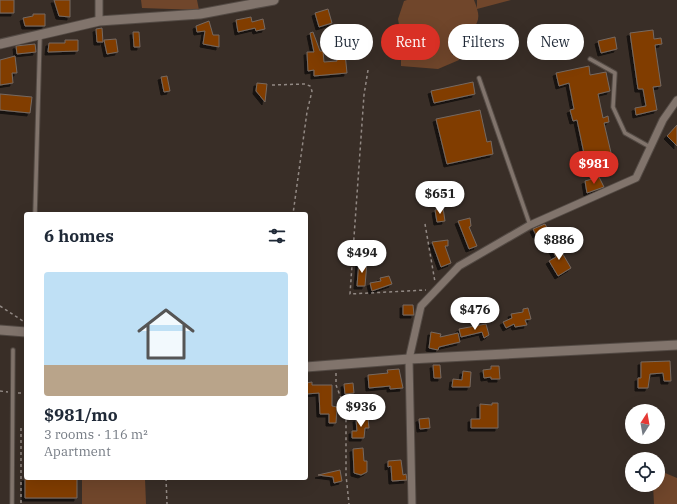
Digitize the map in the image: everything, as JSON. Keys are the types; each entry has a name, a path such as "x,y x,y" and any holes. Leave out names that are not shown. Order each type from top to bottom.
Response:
{"street":[{"path":"99,0 99,22"},
{"path":"0,44 99,22 200,14 274,0"},
{"path":"412,504 409,359 421,306 459,266 530,225 636,178 663,120 677,100"},
{"path":"0,330 24,332"},
{"path":"308,367 409,359 677,345"}],"lane":[{"path":"35,212 40,34"},
{"path":"590,59 616,73 613,107 625,133 650,147"},
{"path":"479,78 530,225"},
{"path":"12,504 13,350"}],"path":[{"path":"368,70 364,95 350,294 437,289 426,224"},
{"path":"272,85 305,84 310,86 312,91 307,112 293,212"},
{"path":"0,306 24,322"},
{"path":"336,365 336,385 346,411 346,468 349,504"},
{"path":"21,428 21,504"},
{"path":"166,480 167,504"}],"shaded area":[{"path":"141,0 197,0 199,10 142,8"},
{"path":"474,0 477,8 477,0 511,0 477,9 478,18 476,24 448,24 448,60 459,60 438,69 401,66 401,60 440,60 440,24 399,24 398,19 404,1"},
{"path":"665,473 677,478 677,504 654,504 653,492 665,492"},
{"path":"82,480 145,480 146,504 82,504"}],"building":[{"path":"0,0 14,0 14,13 0,13"},
{"path":"54,0 70,0 70,17 59,16"},
{"path":"328,9 332,23 320,24 319,27 315,13"},
{"path":"33,14 45,14 45,26 25,26 23,18 33,16"},
{"path":"251,17 252,22 263,19 265,29 256,31 255,28 238,32 236,20"},
{"path":"209,21 213,35 219,35 219,47 203,44 205,31 197,32 196,26"},
{"path":"102,28 103,42 97,42 96,29"},
{"path":"653,30 654,39 661,38 662,44 655,45 661,86 653,87 657,110 636,115 635,108 646,106 643,89 638,89 630,33"},
{"path":"133,32 139,32 140,47 134,47"},
{"path":"313,32 320,51 320,60 324,60 324,62 346,60 347,73 314,76 314,70 308,71 307,52 314,52 310,33"},
{"path":"615,37 617,49 601,53 598,41"},
{"path":"116,39 118,52 107,54 104,40"},
{"path":"65,40 78,40 78,51 48,52 49,43 65,43"},
{"path":"35,44 36,52 17,54 16,46"},
{"path":"15,56 17,73 12,73 13,83 0,85 0,60"},
{"path":"589,66 590,75 606,72 610,91 598,94 603,118 608,116 609,122 604,123 612,157 586,163 577,120 573,121 570,110 574,109 569,83 559,86 556,73"},
{"path":"167,76 170,91 164,92 161,77"},
{"path":"473,82 475,94 434,103 431,91"},
{"path":"257,83 267,84 265,102 256,91"},
{"path":"0,94 32,97 30,113 0,110"},
{"path":"480,110 487,142 491,141 493,154 447,164 436,119"},
{"path":"677,125 677,146 667,136"},
{"path":"599,177 604,187 587,193 585,181"},
{"path":"443,208 445,221 437,222 435,210"},
{"path":"470,218 471,226 469,227 477,246 469,249 458,221"},
{"path":"545,224 551,235 546,238 542,232 536,235 533,229"},
{"path":"448,240 448,246 445,246 451,263 441,267 432,242"},
{"path":"557,244 571,268 558,276 549,261 556,257 551,248"},
{"path":"359,261 367,262 365,286 357,286"},
{"path":"389,276 392,284 372,291 370,283 381,281 380,278"},
{"path":"403,305 413,305 414,315 403,315"},
{"path":"528,308 531,319 525,320 527,325 515,327 514,324 506,328 503,322 512,318 511,314 523,312 523,309"},
{"path":"486,324 489,335 484,338 482,332 461,337 459,329"},
{"path":"431,332 441,334 440,337 458,333 460,342 439,347 438,350 429,348"},
{"path":"670,361 671,381 664,381 663,373 650,374 648,388 638,388 638,378 641,378 641,362"},
{"path":"433,365 440,365 441,378 434,378"},
{"path":"491,366 499,366 500,379 491,379 491,377 484,378 483,370 491,369"},
{"path":"399,369 403,388 390,389 390,386 369,388 368,375 388,373 387,370"},
{"path":"463,371 471,372 470,387 452,387 453,379 462,380"},
{"path":"312,382 312,385 332,385 332,406 337,407 336,423 329,423 329,414 320,414 319,393 308,394 308,383"},
{"path":"353,383 354,393 345,394 344,384"},
{"path":"492,403 498,403 498,428 471,428 471,419 480,419 480,404 492,405"},
{"path":"368,418 369,428 365,428 364,438 352,438 352,431 357,431 356,419"},
{"path":"429,418 430,428 420,429 419,419"},
{"path":"363,448 364,461 367,461 367,472 361,475 354,473 353,449"},
{"path":"401,460 403,475 406,474 407,480 392,481 391,466 388,467 388,461"},
{"path":"340,470 342,481 334,483 333,477 318,475"},
{"path":"25,480 77,480 77,498 25,498"}]}
